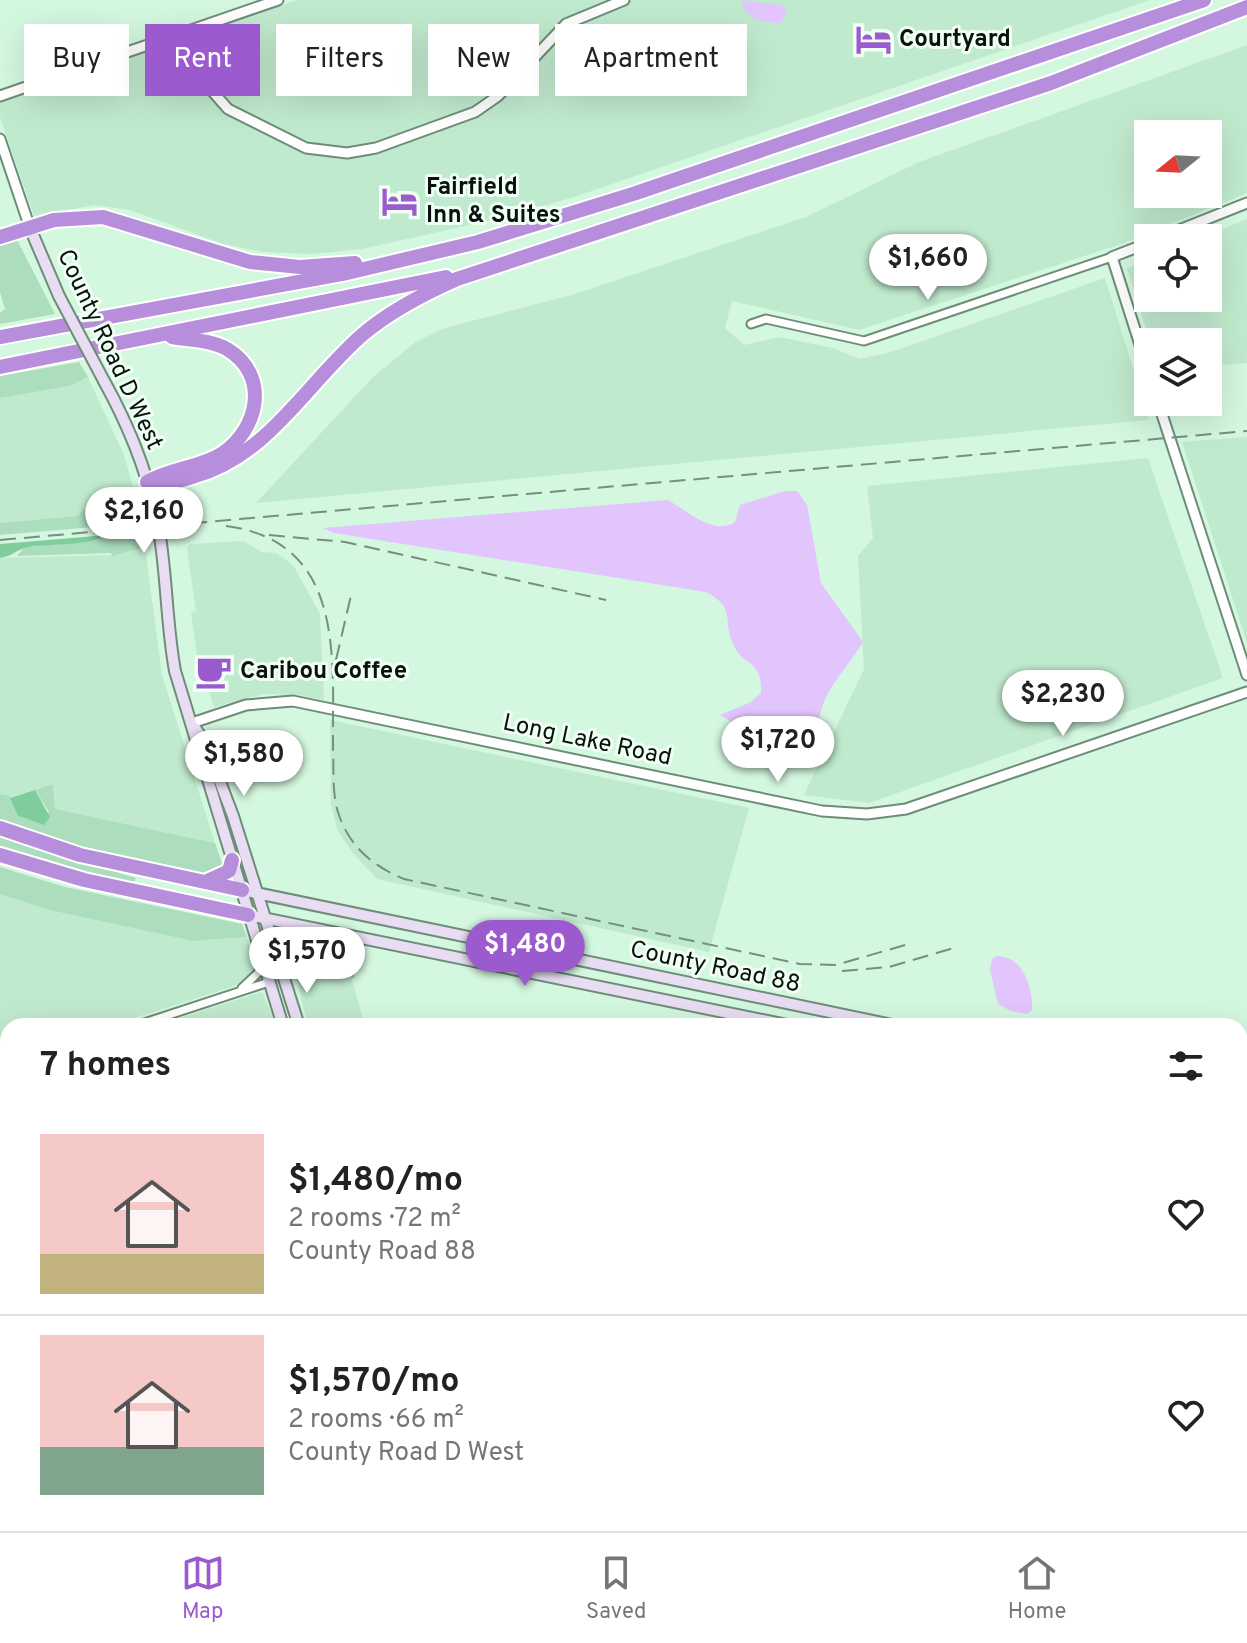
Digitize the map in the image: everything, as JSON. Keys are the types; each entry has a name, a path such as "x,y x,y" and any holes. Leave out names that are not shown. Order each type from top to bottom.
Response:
{"highway":[{"path":"0,337 347,273 478,242 619,199 1204,0"},
{"path":"147,482 164,486 234,462 260,443 344,351 375,325 431,290 486,269 1051,83 1247,7"},
{"path":"0,237 69,217 103,217 228,257 300,267 350,264 478,242"},
{"path":"0,367 486,269"},
{"path":"147,482 221,454 250,426 255,409 252,380 234,354 217,344 162,336"},
{"path":"0,828 80,855 250,891"},
{"path":"0,855 84,880 248,915"},
{"path":"204,882 229,871 232,860"}],"main road":[{"name":"County Road D West","path":"30,228 59,296 130,431 158,526 171,648 195,745 232,860 266,918 297,1018"},
{"name":"County Road D West","path":"192,723 205,742 250,891 248,915 280,1018"},
{"name":"County Road 88","path":"250,891 859,1018"},
{"name":"County Road 88","path":"248,915 753,1018"},
{"path":"283,974 287,939 315,928"}],"street":[{"path":"208,24 278,0"},
{"path":"217,96 228,109 306,148 347,153 376,148 475,112 498,96 566,24 624,0"},
{"path":"0,96 145,46"},
{"name":"County Road D West","path":"0,139 30,228"},
{"path":"1194,224 1247,203"},
{"path":"751,324 766,319 864,341 1134,248"},
{"path":"1112,257 1135,328"},
{"path":"1163,416 1247,675"},
{"name":"Long Lake Road","path":"192,723 246,705 293,701 822,811 867,814 926,803 1247,692"},
{"path":"234,994 258,973 262,958"},
{"path":"160,1018 269,982"}],"shaded area":[{"path":"297,0 1150,0 574,197 501,218 362,249 312,254 263,252 223,244 130,210 95,205 34,216 0,117 0,102 24,94 129,96 129,58 145,52 145,96 260,96 260,24 227,24"},
{"path":"742,0 782,5 787,14 780,23 761,21 746,12"},
{"path":"1247,45 1247,193 1222,203 1222,120 1134,120 1134,208 1210,208 1170,224 1134,224 1134,239 1118,245 859,330 732,301 725,328 744,345 779,337 833,348 860,359 891,352 1105,278 1134,372 1134,416 1148,416 1149,420 256,503 373,377 417,341 445,328 575,294 806,217 919,162"},
{"path":"1247,219 1247,363 1222,365 1222,328 1146,328 1141,312 1222,312 1222,229"},
{"path":"15,236 55,314 0,324 0,313 5,309 0,292 0,242"},
{"path":"1134,265 1134,291 1127,268"},
{"path":"79,362 88,377 70,386 0,398 0,376"},
{"path":"88,377 124,455 138,504 84,510 77,516 0,523 0,398 70,386"},
{"path":"1247,437 1247,643 1182,442"},
{"path":"1148,458 1223,678 869,803 804,795 864,669 858,556 873,538 867,486"},
{"path":"785,491 797,491 807,505 821,583 863,642 826,697 818,722 817,738 779,752 720,715 751,702 761,693 761,682 756,669 734,646 722,604 706,592 334,533 323,528 668,500 710,524 727,526 735,522 740,505"},
{"path":"138,504 140,523 0,535 0,523 77,516 84,509"},
{"path":"142,532 145,547 112,556 111,553 17,556 24,548"},
{"path":"243,541 262,552 276,553 293,565 320,614 324,700 299,695 264,694 214,707 197,656 191,612 196,611 187,548 190,544"},
{"path":"145,547 162,675 215,843 55,809 53,784 13,797 0,794 0,558 112,555"},
{"path":"330,720 749,808 709,952 377,879 351,851 337,829 331,804"},
{"path":"53,784 55,809 215,843 224,869 207,875 124,858 74,846 0,820 0,794 10,796 18,816 28,820 49,812 35,790"},
{"path":"0,837 136,878 134,882 93,876 0,850"},
{"path":"0,867 65,887 242,924 247,937 193,941 49,910 0,894"},
{"path":"0,894 49,910 193,941 247,937 255,965 248,978 235,986 134,1018 0,1018"},
{"path":"997,956 1014,961 1025,974 1032,1001 1032,1010 1027,1014 998,1004 990,970 992,959"},
{"path":"349,969 363,1018 306,1018 297,980"},
{"path":"261,992 273,1018 180,1018"}],"green space":[{"path":"108,535 79,543 29,547 0,558 0,544"},
{"path":"35,790 50,817 44,825 18,816 10,798"},
{"path":"316,944 316,960 332,954 345,956 353,965 354,976 352,978 349,969 297,980 293,954"}],"railway":[{"path":"0,540 1247,431"},
{"path":"226,526 265,537 294,555 313,580 324,610 331,644 336,805 348,835 363,853 382,868 404,879 800,964 836,965 912,943"},
{"path":"269,535 345,542 606,600"},
{"path":"336,660 352,591"},
{"path":"842,971 889,967 954,948"}],"place":[{"name":"Courtyard","path":"873,40"},
{"name":"Fairfield Inn & Suites","path":"400,202"},
{"name":"Caribou Coffee","path":"214,672"}]}
